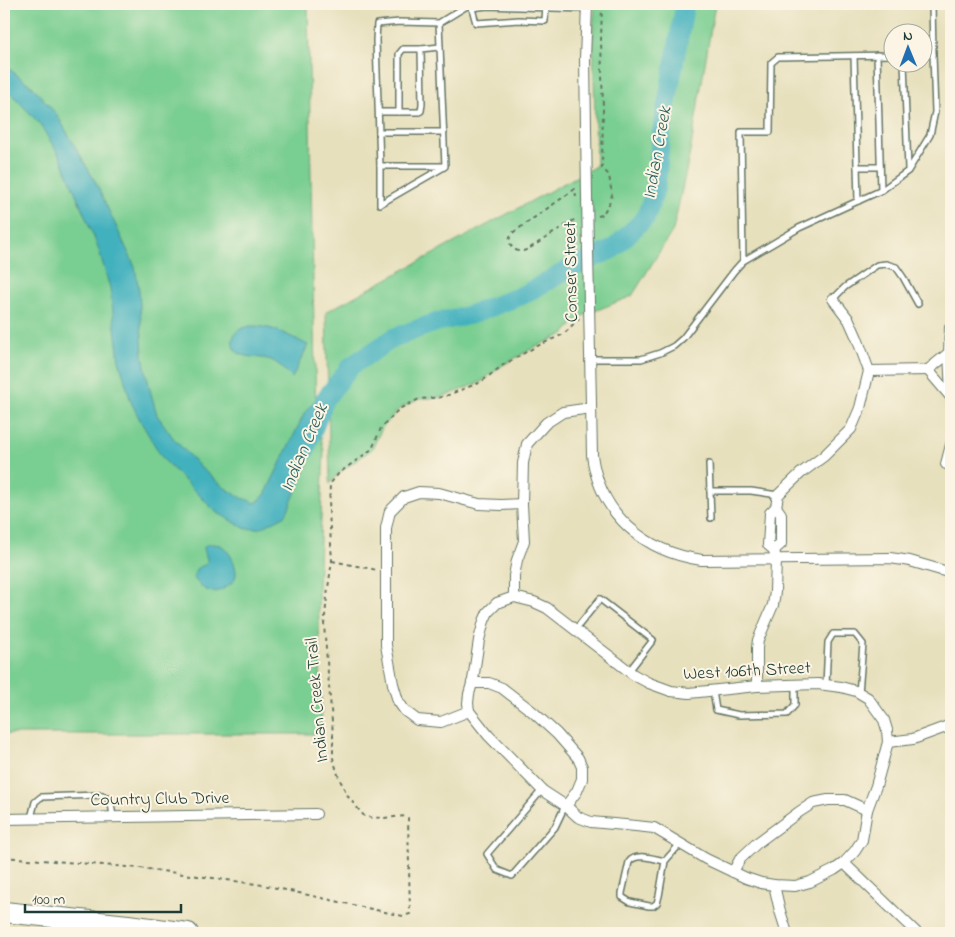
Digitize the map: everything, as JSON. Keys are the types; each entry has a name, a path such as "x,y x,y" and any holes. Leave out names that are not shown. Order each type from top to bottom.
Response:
{"highway":[{"path":"4,912 188,933"}],"street":[{"name":"Conser Street","path":"586,6 587,197 592,455 594,470 606,498 616,512 631,529 652,545 686,558 714,560 775,554"},
{"path":"757,686 758,640 773,605 775,554 781,544 781,514 776,507 778,496 801,473 824,456 851,429 860,408 869,371 849,320 833,299"},
{"path":"950,327 951,395"},
{"path":"869,371 928,370 949,353"},
{"path":"928,370 951,395"},
{"path":"522,504 479,504 439,493 419,492 404,497 390,511 386,528 386,645 398,701 405,711 417,720 441,722 469,711 468,703 484,621 488,612 498,604 514,597 514,576 517,560 524,541 522,504 523,463 527,444 546,423 563,412 591,408"},
{"path":"946,464 951,445"},
{"path":"775,554 890,558 910,561 951,573"},
{"name":"West 106th Street","path":"469,711 488,734 542,790 566,806 578,817 590,822 654,828 706,859 761,883 795,886 810,882 844,863 862,840 867,810 876,786 888,742 884,720 868,698 856,691 826,685 757,686 689,693 671,691 649,684 629,672 546,608 534,602 514,597"},
{"path":"472,683 488,683 502,688 515,697 557,734 578,758 582,767 582,779 578,791 566,806"},
{"path":"888,742 913,738 951,725"},
{"path":"734,872 740,859 752,847 813,803 828,800 845,800 867,810"},
{"name":"Country Club Drive","path":"4,819 316,814"},
{"path":"844,863 917,933"},
{"path":"774,885 787,933"}],"lane":[{"path":"590,359 641,359 674,346 684,338 743,261 799,228 881,190 908,171 930,135 935,112 932,4"},
{"path":"471,5 476,23 519,20 545,21 546,6"},
{"path":"445,166 380,204 377,24 400,22 439,23 471,5 586,6"},
{"path":"439,23 445,166"},
{"path":"399,112 398,54 403,49 440,47"},
{"path":"378,112 421,111 420,49"},
{"path":"877,55 881,190"},
{"path":"743,261 741,132 770,132 771,63 778,57 882,55"},
{"path":"854,56 858,201"},
{"path":"904,72 908,171"},
{"path":"379,132 444,132"},
{"path":"380,166 445,166"},
{"path":"857,167 880,167"},
{"path":"833,299 845,287 869,271 877,266 886,264 896,267 918,304"},
{"path":"709,464 711,518"},
{"path":"710,491 751,491 778,496"},
{"path":"575,630 600,598 653,640 629,672"},
{"path":"826,685 828,642 833,634 855,634 863,644 859,693"},
{"path":"713,691 716,710 739,715 787,714 795,705 795,685"},
{"path":"542,790 487,854 497,870 512,876 555,827 566,806"},
{"path":"30,819 35,802 41,797 99,795 106,796 111,801 114,817"},
{"path":"665,861 637,856 632,858 629,862 622,897 630,902 649,906 657,903 665,861 680,843"}],"path":[{"path":"575,189 576,198"},
{"name":"Indian Creek Trail","path":"4,857 140,868 263,885 403,916 410,914 408,818 406,816 365,817 349,798 338,778 333,758 333,734 324,625 332,561 329,511 330,484 339,473 372,449 382,428 399,409 419,400 443,397 481,382 503,365 535,347 564,334 580,317"},
{"path":"332,561 386,572"}],"green space":[{"path":"4,4 308,4 316,416 324,451 318,587 322,734 4,734"},
{"path":"595,4 715,4 690,153 673,230 632,296 580,317 564,334 535,347 503,365 481,382 443,397 419,399 399,409 382,428 372,449 339,473 330,484 326,312 596,166 593,31"}],"water":[{"path":"4,65 33,87 57,115 95,181 135,267 139,290 143,355 157,415 174,439 201,468 225,488 242,498 256,503 265,495 305,412 316,399 316,416 309,460 286,515 261,528 246,529 216,512 163,459 131,402 119,360 110,288 98,247 61,158 39,123 4,87"},
{"path":"250,326 273,329 308,345 292,378 271,360 246,356 236,351 233,346 235,333"},
{"path":"208,544 223,547 232,558 235,567 236,575 234,581 217,592 204,589 194,578 196,569 207,564 204,547"}],"waterway":[{"name":"Indian Creek","path":"305,451 325,399 351,366 395,337 437,322 470,315 523,295 569,269 613,249 646,217 656,187 661,135 685,4"}]}
